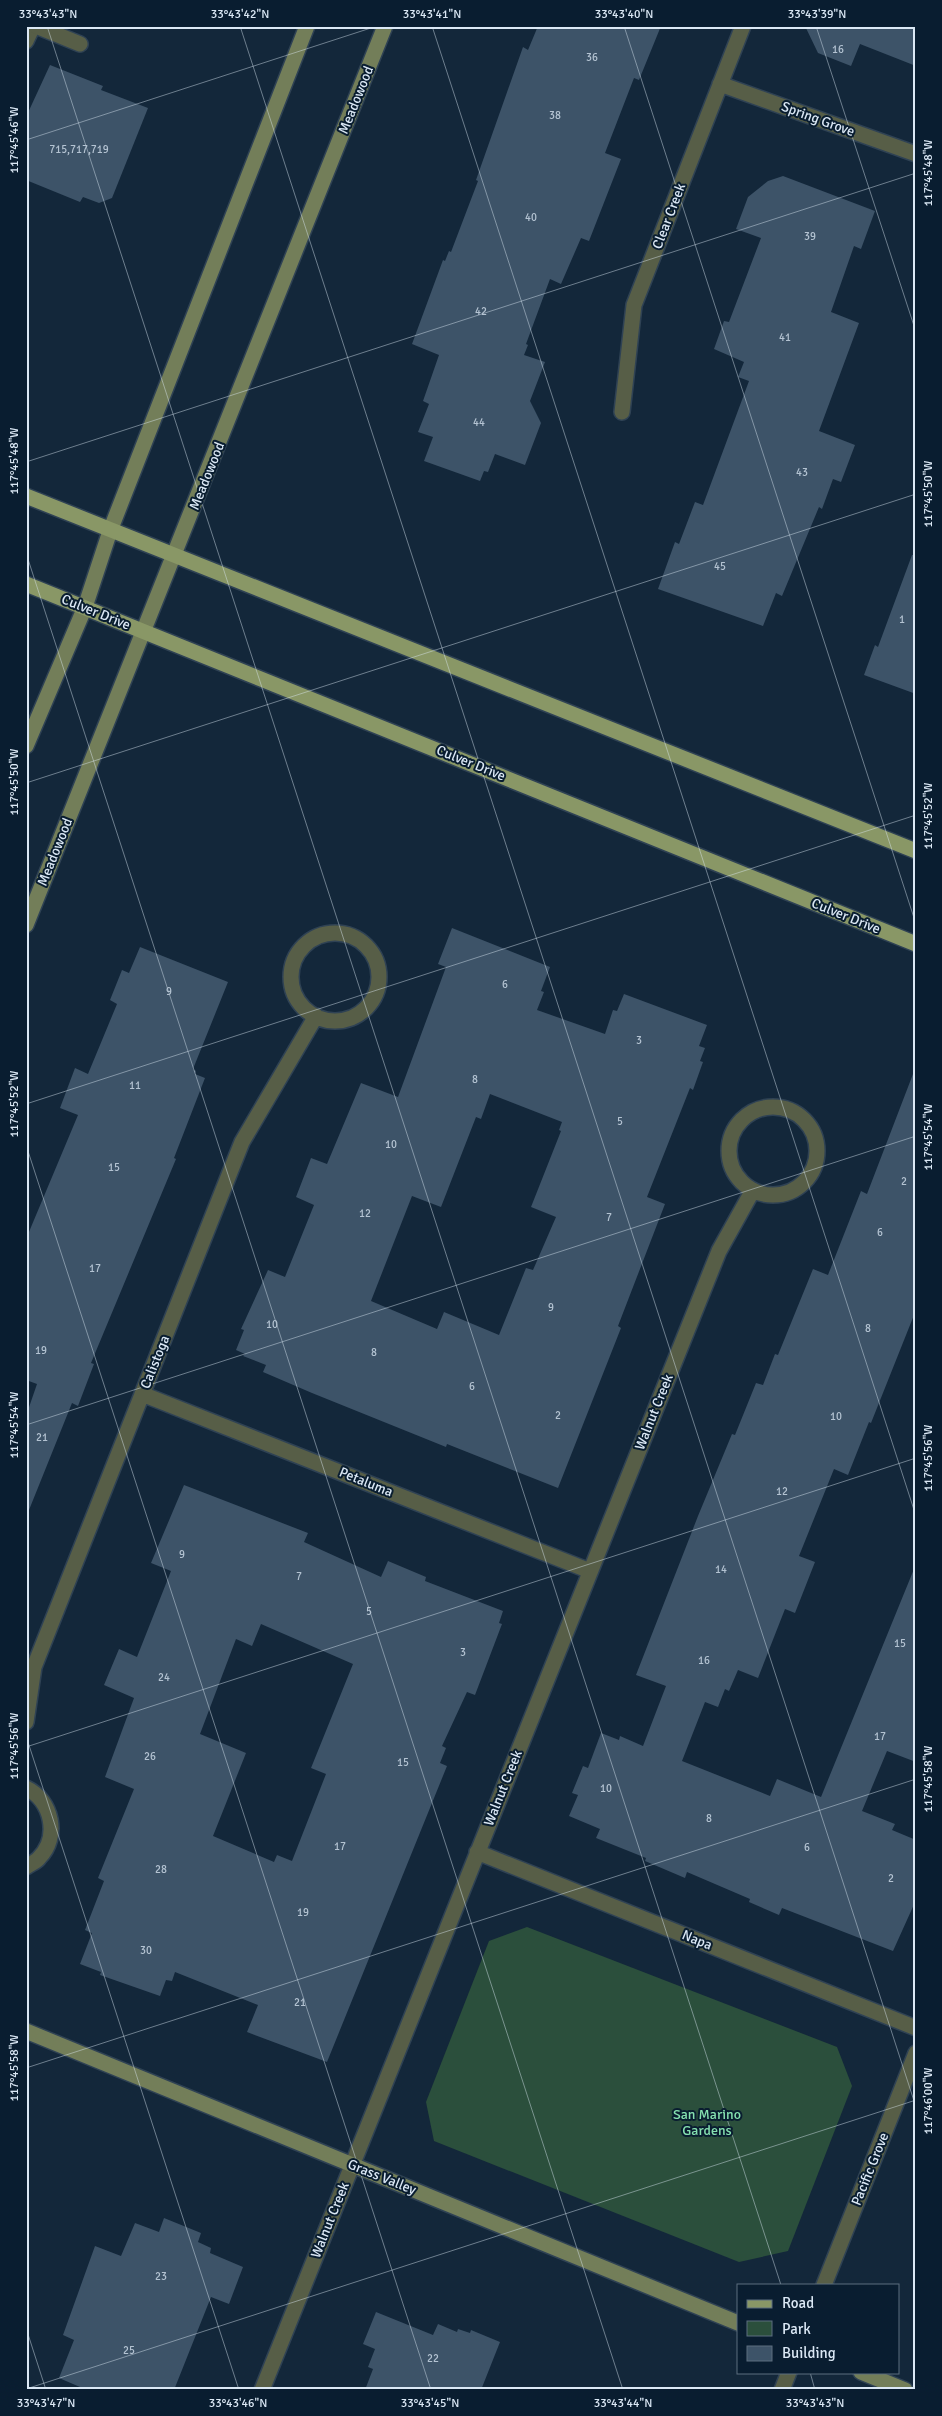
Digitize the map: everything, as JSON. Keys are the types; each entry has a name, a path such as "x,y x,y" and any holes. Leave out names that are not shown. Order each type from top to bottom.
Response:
{"main road":[{"path":"26,746 85,607 110,531 307,26"},
{"name":"Meadowood","path":"26,925 142,630 175,555 386,26"},
{"path":"26,496 916,851"},
{"name":"Culver Drive","path":"26,584 916,944"},
{"name":"Grass Valley","path":"26,2032 737,2323"},
{"path":"866,2374 905,2390"}],"street":[{"path":"26,41 32,26"},
{"path":"36,26 80,44"},
{"name":"Clear Creek","path":"622,412 634,305 743,26"},
{"name":"Spring Grove","path":"720,84 916,154"},
{"path":"326,933 345,933 361,941 374,955 379,973 376,991 367,1007 352,1018 334,1021 316,1016 301,1005 292,989 290,971 297,954 310,940 326,933"},
{"name":"Calistoga","path":"26,1722 34,1667 242,1142 316,1016"},
{"path":"767,1107 785,1108 801,1116 813,1131 818,1149 815,1167 804,1182 789,1193 771,1196 753,1190 739,1179 731,1162 730,1144 736,1126 750,1114 767,1107"},
{"name":"Walnut Creek","path":"262,2390 719,1251 753,1190"},
{"name":"Petaluma","path":"142,1394 590,1571"},
{"path":"26,1788 34,1792 46,1806 52,1824 49,1842 40,1858 26,1867"},
{"name":"Napa","path":"477,1852 916,2028"},
{"name":"Pacific Grove","path":"824,2284 916,2053"},
{"path":"782,2390 788,2374"}],"green space":[{"name":"San Marino Gardens","path":"527,1927 837,2047 852,2086 788,2251 739,2262 434,2141 426,2102 489,1941"}],"building":[{"path":"538,26 661,26 639,80 634,78 605,153 621,159 589,241 581,238 561,284 550,279 526,344 528,345 524,355 545,362 530,401 541,423 525,465 495,454 488,472 484,471 480,481 424,461 433,437 418,432 429,404 423,401 439,355 412,344 443,260 445,261 449,251 451,252 478,181 476,180 523,47 528,50"},
{"path":"805,26 916,26 916,66 860,44 851,66 818,53"},
{"path":"50,65 103,86 101,90 148,108 112,198 99,203 83,197 80,202 26,180 26,117"},
{"path":"783,176 875,211 861,249 854,246 831,312 859,323 819,431 855,445 841,482 833,479 822,509 819,507 782,596 776,593 763,626 658,589 675,542 679,544 695,502 703,505 749,381 738,377 744,362 714,349 724,321 729,322 761,238 736,229 748,197 768,181"},
{"path":"912,555 916,555 916,694 864,675 875,645 878,647"},
{"path":"452,928 550,967 541,991 544,992 537,1010 605,1034 613,1010 617,1011 624,994 707,1025 699,1046 705,1048 700,1061 703,1062 693,1090 690,1088 647,1197 665,1204 618,1326 621,1328 558,1488 447,1444 446,1447 263,1372 266,1365 243,1356 245,1354 236,1350 244,1330 241,1329 268,1270 285,1277 314,1205 296,1197 311,1158 327,1164 361,1083 398,1097 446,967 438,964","holes":["490,1094 562,1122 559,1130 561,1131 531,1207 556,1217 533,1270 526,1268 499,1335 444,1312 437,1329 371,1301 412,1196 441,1207 476,1117 481,1119"]},
{"path":"140,947 228,982 193,1069 196,1071 195,1074 205,1078 174,1158 176,1159 91,1363 94,1364 78,1406 72,1403 29,1510 26,1509 26,1416 37,1384 26,1380 26,1239 78,1115 60,1108 75,1068 88,1074 117,1004 110,1000 122,970 129,973"},
{"path":"913,1074 916,1075 916,1310 848,1475 834,1469 799,1556 815,1562 795,1613 785,1609 758,1678 738,1670 729,1691 725,1689 718,1707 705,1702 682,1761 770,1796 777,1779 821,1797 914,1569 916,1569 916,1762 887,1751 862,1811 895,1824 892,1830 916,1840 916,1900 893,1951 782,1908 779,1915 749,1902 750,1899 687,1872 685,1878 645,1861 646,1858 596,1838 600,1829 569,1816 578,1795 572,1793 583,1766 588,1768 601,1733 619,1740 620,1736 643,1746 666,1686 636,1675 698,1516 732,1434 735,1435 756,1383 763,1385 775,1354 778,1355 813,1269 828,1275 861,1191 867,1194"},
{"path":"184,1485 308,1533 304,1542 381,1577 388,1561 426,1577 425,1581 503,1611 499,1623 502,1624 475,1695 467,1692 442,1746 446,1748 440,1763 447,1766 327,2062 247,2032 258,2005 175,1972 172,1981 166,1980 160,1996 100,1975 101,1972 80,1964 92,1933 85,1930 104,1881 98,1878 134,1789 105,1777 134,1698 104,1685 119,1649 137,1657 171,1571 151,1563","holes":["261,1624 353,1664 311,1768 326,1774 292,1861 277,1855 274,1862 213,1836 246,1753 200,1734 236,1639 252,1646"]},
{"path":"164,2218 201,2233 198,2242 211,2248 210,2253 243,2267 229,2304 211,2297 174,2390 87,2390 59,2378 74,2340 63,2335 95,2246 121,2256 135,2223 159,2232"},
{"path":"376,2312 433,2335 438,2324 457,2332 458,2329 470,2333 471,2330 500,2342 481,2390 365,2390 373,2369 368,2367 375,2349 363,2344"}]}
